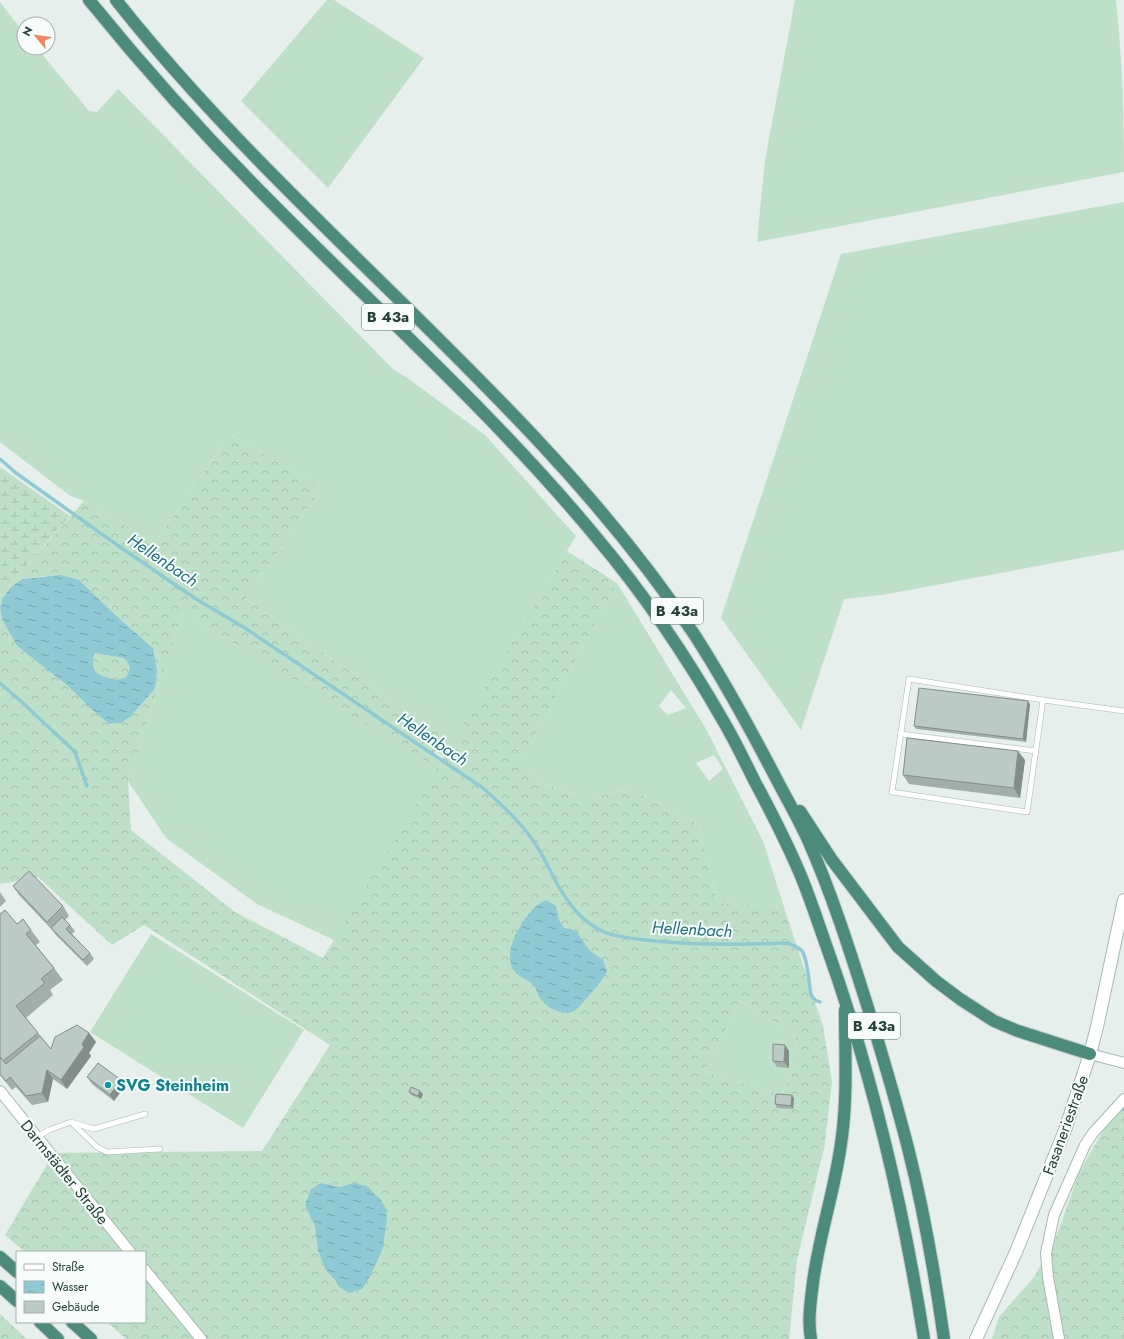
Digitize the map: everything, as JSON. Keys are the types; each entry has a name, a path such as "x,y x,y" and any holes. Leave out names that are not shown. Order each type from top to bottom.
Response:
{"highway":[{"name":"B 43a","path":"89,0 163,88 266,198 484,412 528,458 597,538 631,582 676,645 719,714 771,812 800,872 844,996 876,1102 909,1252 924,1338"},
{"name":"B 43a","path":"116,0 186,83 330,234 502,402 546,448 605,515 646,567 694,634 743,715 807,839 849,945 886,1065 908,1150 927,1238 944,1339"},
{"path":"759,746 832,860 898,947 936,981 994,1021 1025,1034 1090,1054"},
{"path":"811,1339 809,1319 813,1275 839,1157 844,1123 846,1065 844,996"},
{"path":"0,1257 16,1271"},
{"path":"0,1286 16,1300"},
{"path":"41,1323 58,1339"},
{"path":"73,1323 90,1339"}],"street":[{"name":"Fasaneriestraße","path":"976,1339 996,1298 1040,1195 1065,1130 1090,1054 1101,1012 1124,900"},
{"path":"1090,1054 1124,1063"},
{"name":"Darmstädter Straße","path":"0,1091 129,1251"},
{"path":"1059,1339 1046,1259 1048,1238 1052,1221 1058,1204 1085,1145 1093,1132 1124,1099"},
{"path":"146,1271 201,1339"}],"lane":[{"path":"1044,700 1027,812 892,792 909,679 1124,711"},
{"path":"900,734 1036,751"},
{"path":"37,1137 49,1130 72,1122 94,1129 145,1114"},
{"path":"72,1122 97,1147 107,1152 160,1149"}],"green space":[{"path":"327,0 334,0 424,58 328,188 241,101"},
{"path":"795,0 1116,0 1120,43 1124,129 1124,172 757,242 765,160"},
{"path":"0,2 16,23 16,56 44,56 89,111 97,112 118,89 393,369 485,435 576,536 444,757 436,752 443,736 246,599 322,487 230,434 155,543 84,501 69,495 0,442"},
{"path":"1124,202 1124,550 882,595 844,599 801,730 721,618 841,254"},
{"path":"230,434 322,487 246,599 443,736 430,763 183,613 128,781 131,830 235,912 323,958 567,551 617,583 522,761 541,783 586,798 631,789 699,825 718,903 784,907 823,1026 832,1081 825,1144 797,1260 789,1339 126,1339 108,1323 146,1323 146,1251 24,1251 5,1235 54,1153 262,1151 330,1045 144,925 112,945 38,877 1,884 0,882 0,608 2,619 17,646 68,686 109,724 121,723 130,717 154,690 153,648 112,612 45,576 22,579 11,587 3,596 0,607 0,596 84,501 155,543","holes":["740,1001 794,1034 799,1055 782,1095 705,1072","321,1183 341,1187 386,1209 386,1228 383,1243 371,1275 338,1286 335,1280 325,1269 318,1251 315,1227 305,1205"]},
{"path":"0,467 70,516 0,596"},
{"path":"617,583 706,729 763,841 784,907 718,903 699,825 631,789 586,798 541,783 522,761","holes":["671,690 686,708 668,715 659,706","714,755 723,769 709,781 696,763"]},
{"path":"183,613 430,762 433,757 442,762 334,940 257,904 166,838 128,781"},
{"path":"94,653 124,658 130,669 126,677 117,680 103,676 96,672 93,667"},
{"path":"151,934 304,1030 243,1128 90,1032"},
{"path":"740,1001 794,1034 799,1055 782,1095 705,1072"},
{"path":"1124,1108 1124,1339 992,1339 999,1317 1034,1277 1055,1240 1079,1173 1103,1131"},
{"path":"0,1314 27,1339 0,1339"}],"water":[{"path":"61,575 79,580 112,612 153,648 157,670 154,690 130,717 121,723 109,724 68,686 17,646 2,619 0,607 3,597 11,587 22,579","holes":["94,653 124,658 130,669 126,677 117,680 103,676 96,672 93,667"]},
{"path":"546,900 556,906 559,920 564,928 577,932 589,950 603,960 607,971 587,998 578,1008 570,1013 556,1011 544,1003 532,984 517,974 511,965 511,947 514,938 524,920 535,907"},
{"path":"321,1183 341,1187 353,1183 367,1186 381,1200 386,1209 387,1220 383,1248 371,1275 362,1289 349,1293 338,1286 335,1280 325,1269 318,1251 315,1227 305,1205 311,1189"}],"building":[{"path":"919,688 1028,701 1023,739 914,726"},
{"path":"907,738 1018,751 1014,788 903,775"},
{"path":"29,871 63,906 47,922 13,886"},
{"path":"5,910 17,924 23,919 31,930 26,934 54,968 41,979 45,983 16,1006 38,1033 3,1061 0,1057 0,914"},
{"path":"62,917 70,925 66,929 90,953 83,960 51,928"},
{"path":"77,1025 89,1033 82,1044 84,1047 61,1080 47,1070 42,1093 26,1096 10,1077 6,1081 0,1074 1,1058 6,1064 40,1036 51,1049 55,1037"},
{"path":"773,1044 785,1045 784,1062 773,1061"},
{"name":"SVG Steinheim","path":"98,1063 121,1080 110,1095 87,1077"},
{"path":"411,1087 420,1091 418,1096 409,1092"},
{"path":"776,1094 792,1095 791,1106 775,1104"}],"waterway":[{"name":"Hellenbach","path":"0,459 16,473 196,599 245,628 483,788 506,809 526,831 545,860 558,886 578,913 593,926 616,936 655,941 703,944 785,943 792,945 800,949 804,955 811,995 815,1000 820,1002"},
{"path":"0,683 75,752 87,786"}],"place":[{"name":"SVG Steinheim","path":"108,1085"}]}
